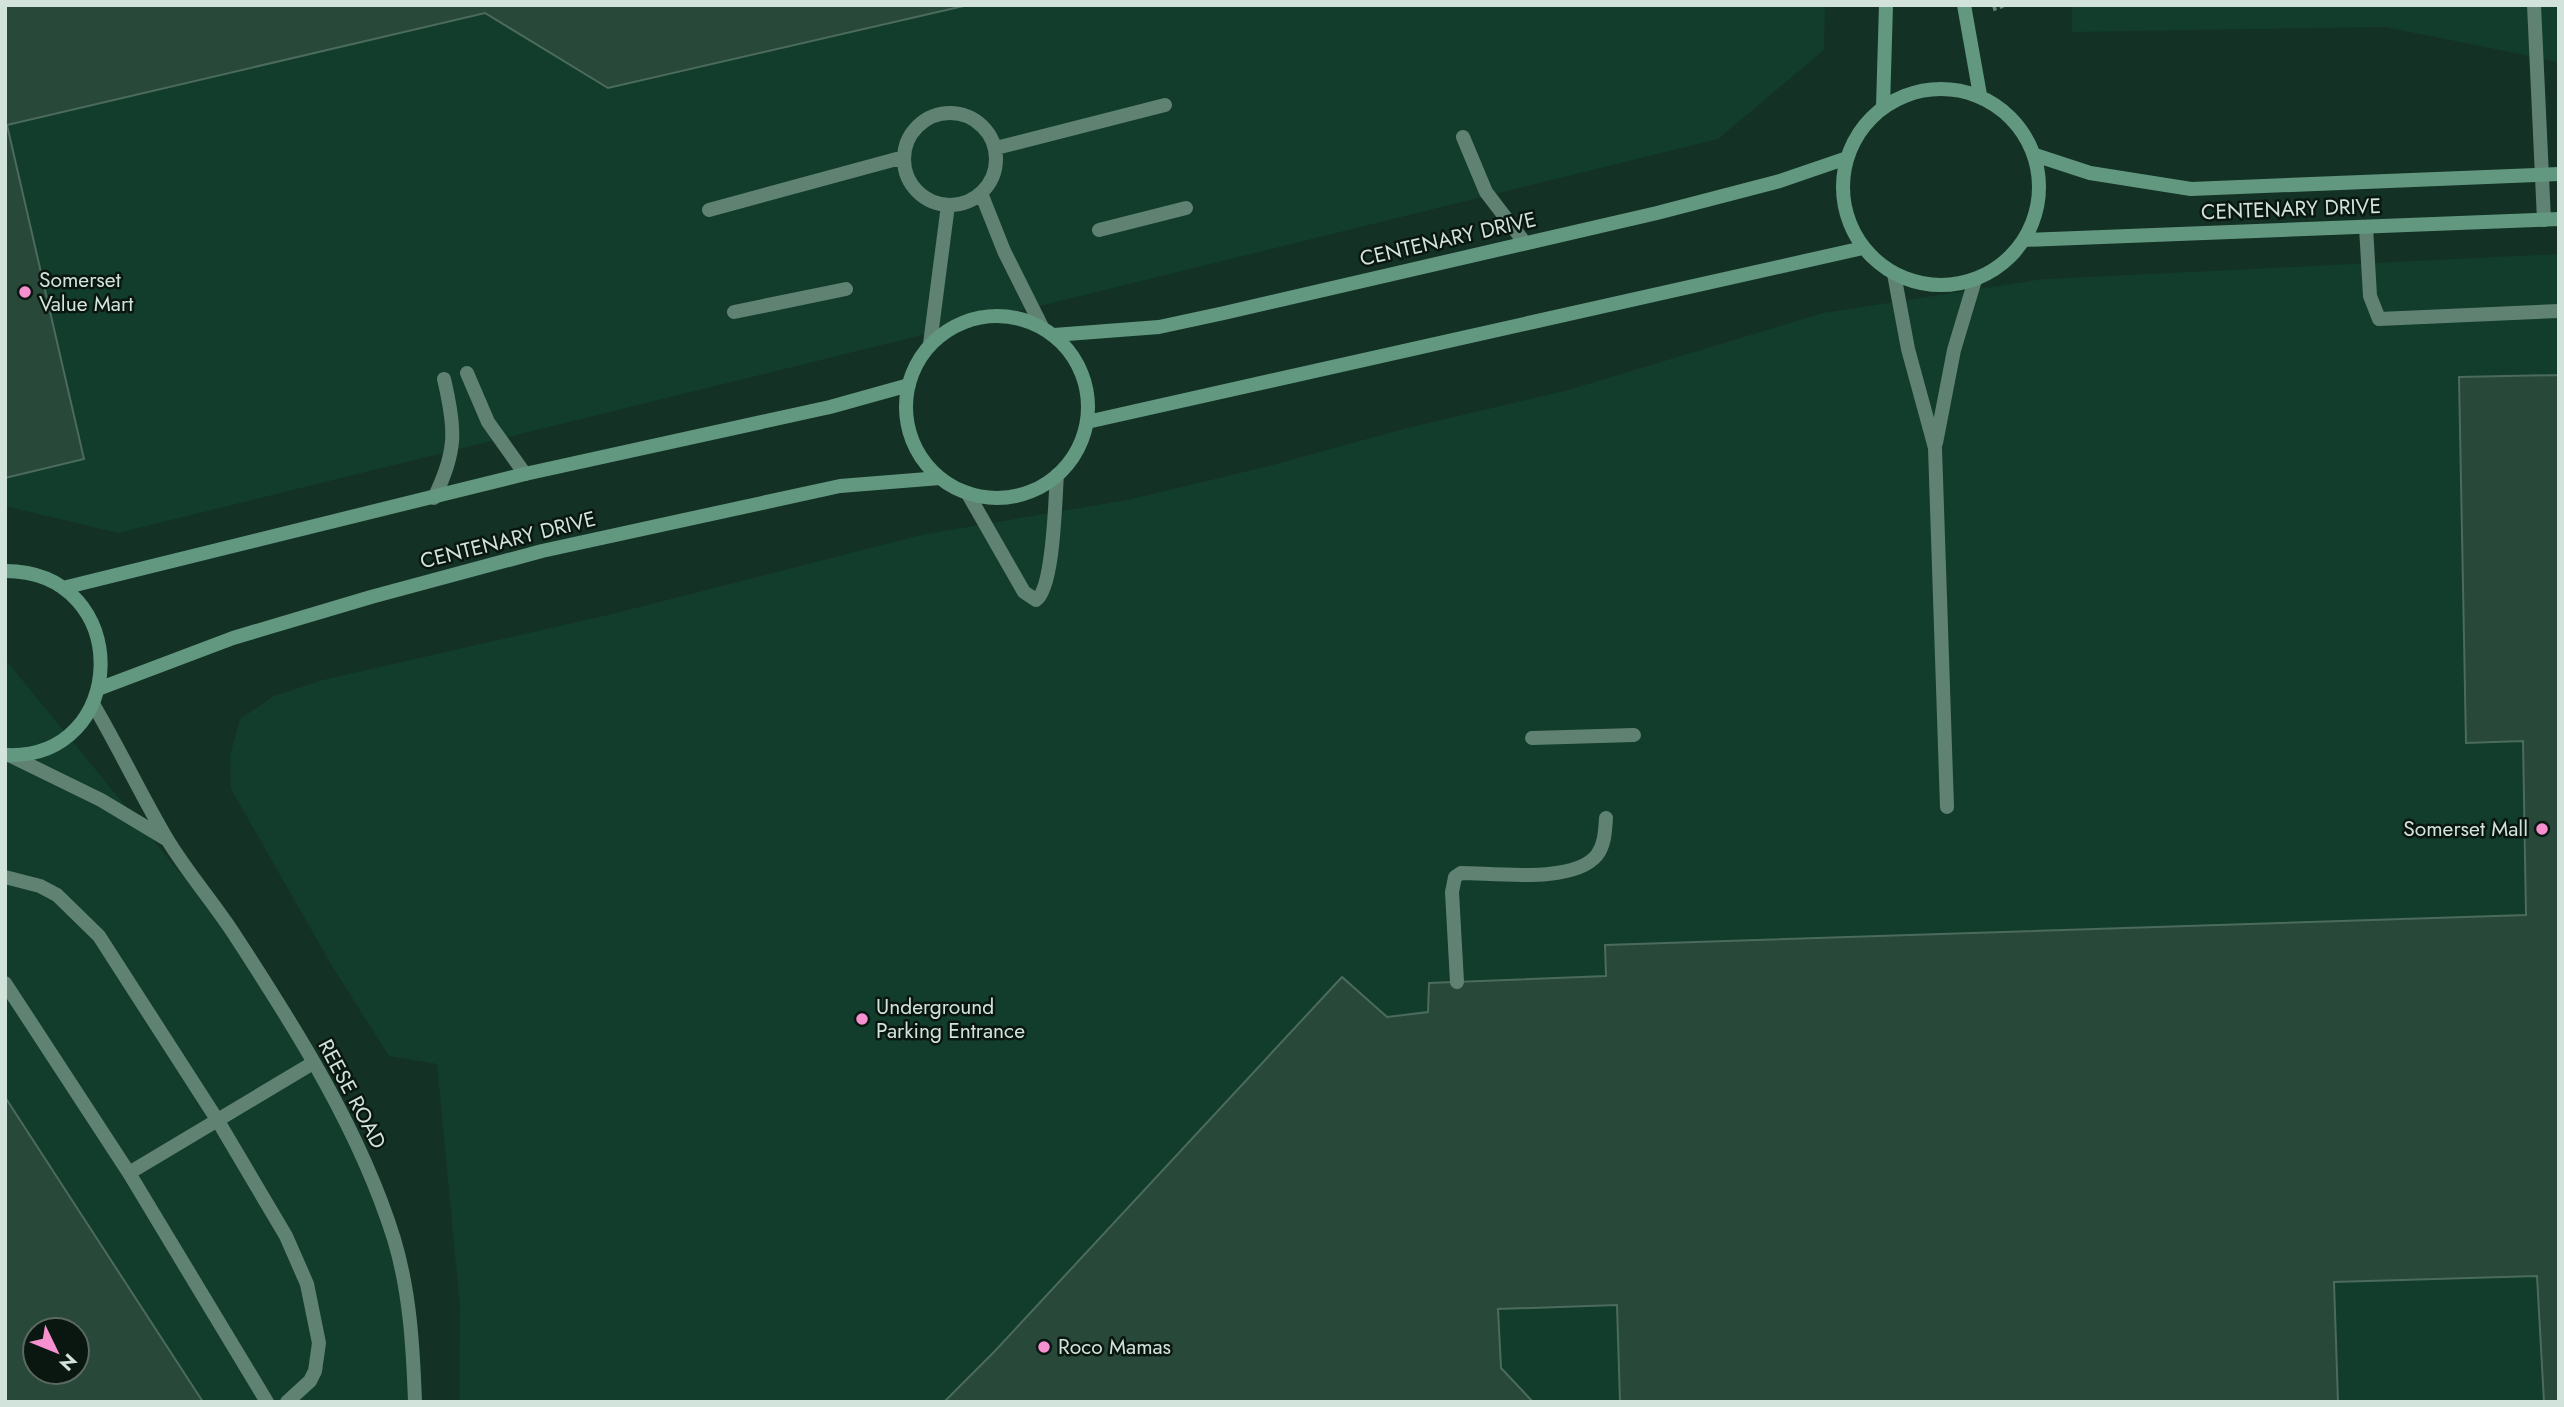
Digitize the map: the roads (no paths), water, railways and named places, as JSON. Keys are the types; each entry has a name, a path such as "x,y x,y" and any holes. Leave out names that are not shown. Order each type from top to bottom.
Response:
{"street":[{"path":"1883,107 1886,5"},
{"path":"1964,5 1980,95"},
{"path":"2534,5 2542,174 2551,220"},
{"path":"1930,88 1955,89 1980,95 2014,119 2035,155 2040,177 2039,199 2024,240 2011,257 1975,280 1934,285 1894,274 1863,248 1851,227 1844,205 1843,181 1847,158 1855,138 1883,107 1906,95 1930,88"},
{"path":"996,148 1165,105"},
{"path":"942,113 972,117 984,127 996,148 994,173 981,193 971,200 948,205 925,198 915,190 904,169 904,157 907,142 915,128 927,118 942,113"},
{"path":"1463,137 1486,192 1525,243"},
{"name":"CENTENARY DRIVE","path":"2035,155 2090,173 2191,189 2559,174"},
{"path":"709,210 904,157"},
{"name":"CENTENARY DRIVE","path":"1048,331 1159,327 1766,185 1847,158"},
{"path":"981,193 1004,251 1048,331 1080,368 1087,394 1087,422 1077,452 1057,475 1030,492 983,498 968,494 940,478 922,459 911,437 906,411 909,385 917,363 930,344 953,327 979,317 1007,316 1048,331"},
{"path":"930,344 948,205"},
{"path":"1099,230 1186,208"},
{"name":"CENTENARY DRIVE","path":"2024,240 2551,220"},
{"path":"2365,227 2370,296 2379,320 2559,311"},
{"path":"1087,422 1863,248"},
{"path":"1894,274 1908,349 1935,448"},
{"path":"1947,807 1935,448 1954,350 1975,280"},
{"path":"734,312 846,289"},
{"path":"467,373 488,422 525,474"},
{"path":"434,498 448,468 454,437 443,379"},
{"path":"63,588 525,474 830,407 909,385"},
{"path":"968,494 1024,592 1036,600 1044,593 1048,574 1057,475"},
{"name":"CENTENARY DRIVE","path":"98,689 233,638 542,551 840,486 940,478"},
{"path":"5,571 36,575 63,588 76,598 94,625 102,657 98,689 84,719 58,742 43,749 7,755"},
{"name":"REESE ROAD","path":"93,704 167,839 234,934 313,1063 370,1172 394,1240 412,1339 415,1402"},
{"path":"1532,738 1634,735"},
{"name":"REESE ROAD","path":"7,755 101,800 167,839"},
{"path":"1457,982 1452,892 1455,877 1461,873 1572,871 1597,855 1605,837 1606,818"},
{"path":"5,877 40,886 57,895 85,919 218,1121 286,1236 312,1305 319,1343 316,1371 310,1381 287,1402"},
{"path":"5,983 130,1173 267,1402"},
{"path":"130,1173 313,1063"}],"place":[{"name":"Somerset Value Mart","path":"25,292"},
{"name":"Somerset Mall","path":"2542,829"},
{"name":"Underground Parking Entrance","path":"862,1019"},
{"name":"Roco Mamas","path":"1044,1347"}]}
